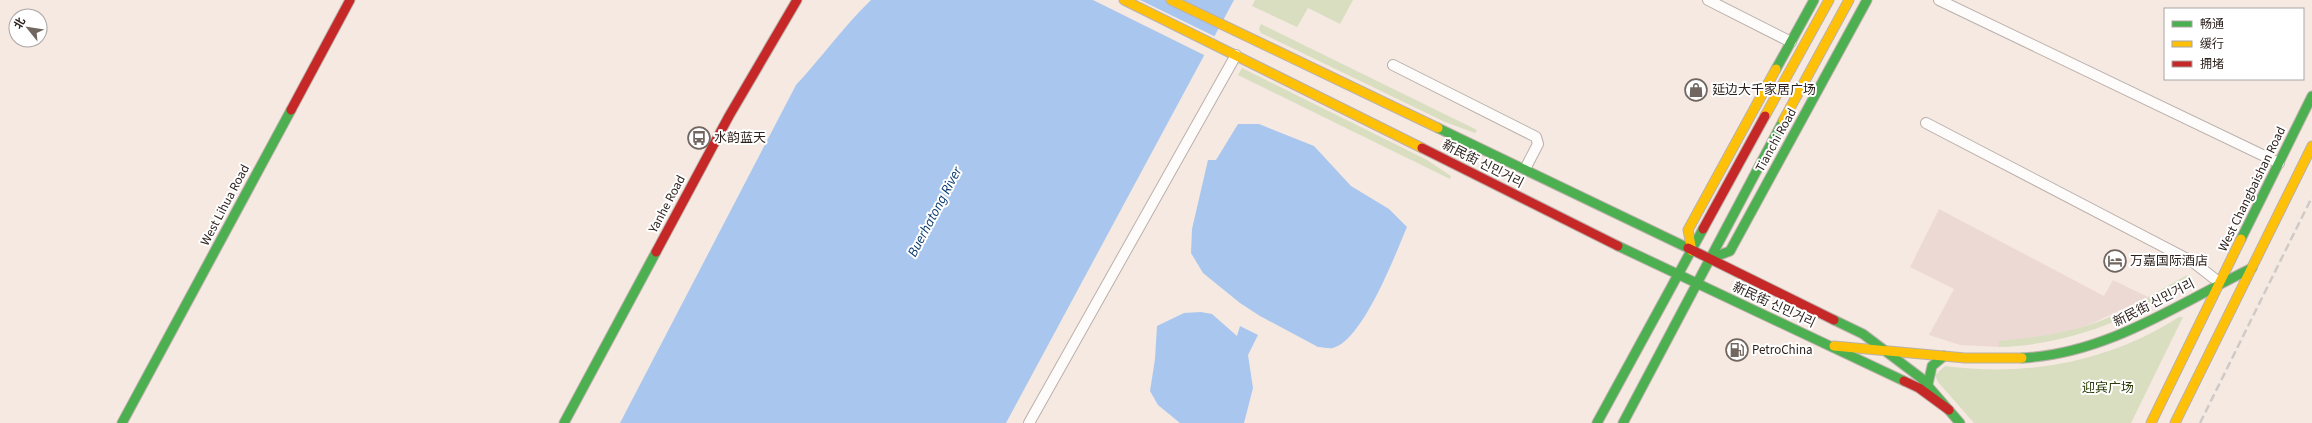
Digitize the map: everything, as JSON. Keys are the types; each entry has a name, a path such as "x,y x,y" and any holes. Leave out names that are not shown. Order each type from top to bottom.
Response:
{"main road":[{"name":"West Lihua Road","path":"122,423 350,0"},
{"name":"Yanhe Road","path":"564,423 729,116 797,0"},
{"name":"新民街 신민거리","path":"1124,0 1220,48 1245,50 1439,130 1692,250 1863,334 1920,353"},
{"name":"新民街 신민거리","path":"1171,0 1229,28 1245,50 1679,276 1832,346 1919,388 1949,410"},
{"path":"1692,250 1688,230 1814,0"},
{"name":"Tianchi Road","path":"1597,423 1679,276 1829,0"},
{"name":"Tianchi Road","path":"1623,423 1709,259 1850,0"},
{"name":"Tianchi Road","path":"1709,259 1730,251 1867,0"},
{"name":"West Changbaishan Road","path":"2151,423 2312,96"},
{"path":"2175,423 2312,146"},
{"name":"新民街 신민거리","path":"1832,346 2006,360 2065,352 2094,345 2137,328 2252,268"},
{"name":"新民街 신민거리","path":"1863,334 1928,384 1960,423"},
{"path":"1928,384 1932,366 1944,356"}],"street":[{"path":"1708,0 1791,42"},
{"path":"1939,0 2279,163"},
{"path":"1029,423 1245,50"},
{"path":"1393,65 1536,137 1538,144 1525,170"},
{"path":"1926,123 2193,262 2220,284"}],"shaded area":[{"path":"1939,209 2104,296 2113,280 2148,297 2093,323 2074,330 2028,339 1999,341 1999,347 1960,345 1929,335 1954,289 1910,267"}],"green space":[{"path":"1255,0 1353,0 1340,24 1308,8 1297,27 1252,6"},
{"path":"1261,24 1477,130 1475,133 1445,122 1261,33 1259,29"},
{"path":"1242,68 1427,160 1451,176 1450,179 1238,75"},
{"path":"2187,275 2193,281 2124,318 2076,335 2051,341 1999,347 1999,341 2046,335 2092,324 2129,308"},
{"name":"迎宾广场","path":"2179,317 2183,317 2131,423 1974,423 1938,382 1935,375 1945,366 1976,369 2037,367 2096,355 2124,345"}],"water":[{"name":"Buerhatong River","path":"871,0 1234,0 1006,423 620,423 796,85"},
{"path":"1238,124 1259,124 1314,146 1351,186 1389,209 1407,227 1377,295 1366,314 1356,330 1344,342 1333,348 1318,347 1260,316 1240,303 1203,273 1191,253 1192,229 1208,160 1216,160"},
{"path":"1201,312 1212,314 1237,336 1240,326 1258,335 1248,355 1253,388 1244,423 1180,423 1158,405 1150,391 1155,359 1157,326 1184,313"}],"pier":[{"path":"1093,0 1140,0 1216,37 1206,56"}],"railway":[{"path":"2200,423 2312,197"}],"traffic: fast":[{"path":"1776,69 1814,0"},
{"path":"1709,259 1730,251 1867,0"},
{"path":"2241,239 2312,96"},
{"path":"122,423 291,110"},
{"path":"1623,423 1783,121"},
{"path":"1438,128 1688,248"},
{"path":"1597,423 1703,229"},
{"path":"1618,246 1904,381"},
{"path":"564,423 656,252"},
{"path":"2022,358 2053,354 2083,347 2113,337 2141,325 2252,268"},
{"path":"1834,320 1863,334 1921,378 1960,423"},
{"path":"1928,384 1932,366 1944,356"}],"traffic: slow":[{"path":"1124,0 1422,148"},
{"path":"1171,0 1438,128"},
{"path":"1765,116 1829,0"},
{"path":"1783,121 1849,0"},
{"path":"1692,251 1688,230 1776,69"},
{"path":"2175,423 2312,146"},
{"path":"2151,423 2241,239"},
{"path":"1834,346 1965,358 2022,358"}],"traffic: jam":[{"path":"291,110 350,0"},
{"path":"656,252 729,116 797,0"},
{"path":"1703,229 1765,116"},
{"path":"1422,148 1618,246"},
{"path":"1688,248 1834,320"},
{"path":"1904,381 1919,388 1949,410"}],"place":[{"name":"延边大千家居广场","path":"1696,90"},
{"name":"水韵蓝天","path":"699,138"},
{"name":"万嘉国际酒店","path":"2115,261"},
{"name":"PetroChina","path":"1737,350"}]}
